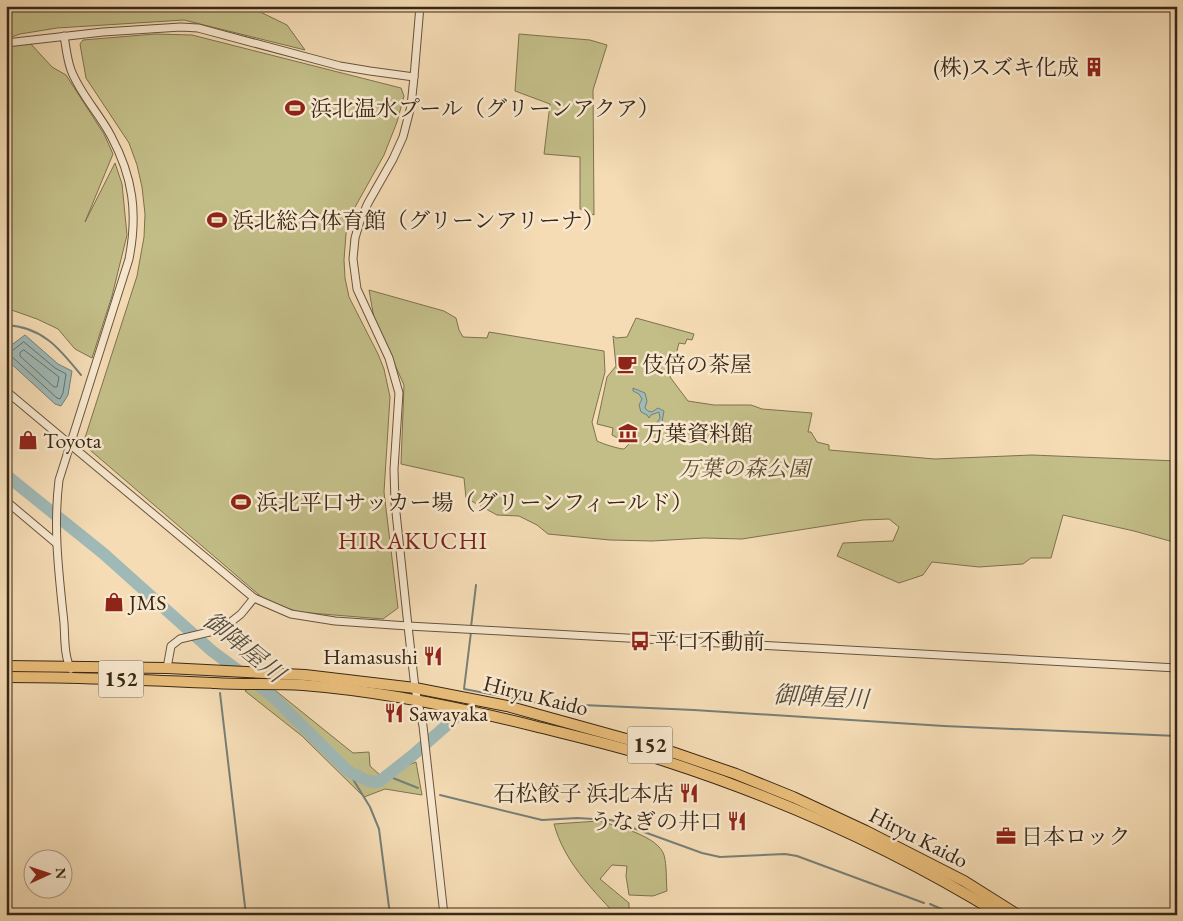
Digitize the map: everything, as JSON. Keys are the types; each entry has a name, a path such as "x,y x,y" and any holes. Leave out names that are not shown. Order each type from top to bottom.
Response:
{"highway":[{"name":"Hiryu Kaido","path":"6,666 166,668 305,675 415,688 507,706 666,750 736,774 793,797 866,831 964,881 1018,915"},
{"name":"Hiryu Kaido","path":"6,677 75,677 303,685 419,700 503,718 609,744 666,762 784,805 835,827 953,885 1001,915"}],"street":[{"path":"420,6 411,106 403,137 394,159 360,221 355,238 353,259 357,289 389,358 399,393 394,469 394,503 444,915"},
{"path":"6,43 157,28 198,28 340,66 414,77"},
{"path":"64,36 70,68 77,83 110,134 122,159 133,200 134,222 129,259 59,480 56,508 58,571 69,666 75,677"},
{"path":"6,391 254,598 291,614 335,621 408,626 1177,668"},
{"path":"6,501 56,539"},
{"path":"166,668 171,646 180,639 222,629 242,614 254,598"}],"green space":[{"path":"6,6 248,6 287,25 305,50 184,20 57,28 20,34 6,39"},
{"path":"155,34 192,35 401,88 404,96 397,122 384,155 348,223 344,260 349,297 378,354 384,369 390,397 384,492 398,608 383,619 298,612 265,600 83,444 137,276 144,237 145,214 142,187 129,143 86,78 80,44 83,40"},
{"path":"519,34 590,40 607,45 593,90 594,215 580,209 580,157 544,154 550,104 515,91"},
{"path":"30,43 52,67 66,75 104,134 113,154 85,222 115,163 122,184 127,235 112,296 92,358 75,349 58,329 6,308 6,46"},
{"name":"万葉の森公園","path":"369,290 444,311 456,318 463,337 487,338 489,332 604,351 605,372 592,422 597,441 619,448 624,449 629,444 612,435 613,428 597,424 607,377 616,366 613,336 616,338 627,337 636,318 694,334 692,340 687,339 685,344 679,343 670,377 688,401 714,405 751,405 762,409 812,413 808,432 811,432 817,442 829,445 829,450 935,459 1032,455 1177,461 1177,543 1063,515 1051,558 1031,558 1023,564 979,567 932,562 923,575 899,583 837,556 843,543 893,541 899,527 889,519 863,520 742,539 610,540 548,534 537,525 519,516 497,515 466,498 464,478 401,464 404,385 374,318"},
{"path":"248,689 276,691 353,753 369,752 370,766 381,776 416,762 422,795 385,789 364,797 302,736 245,691"},
{"path":"599,821 646,837 660,848 664,855 667,891 653,896 629,895 626,876 627,866 612,865 600,879 629,903 629,915 616,915 588,884 564,850 554,824"}],"water":[{"path":"25,335 58,364 72,371 68,395 61,406 55,404 6,359 6,349"},
{"path":"633,388 645,393 647,401 645,408 648,411 652,412 658,408 664,411 663,427 656,424 660,418 659,412 651,415 649,418 641,412 639,405 642,399 639,394 633,391"}],"waterway":[{"path":"6,325 30,330 50,341 66,356 81,375"},
{"name":"御陣屋川","path":"6,475 104,554 212,651 271,695 348,771 368,781 380,781 456,717"},
{"path":"471,627 476,585"},
{"name":"御陣屋川","path":"471,632 464,689 538,703 694,710 944,726 1177,736"},
{"name":"御陣屋川","path":"222,663 223,657"},
{"path":"220,693 246,915"},
{"path":"348,771 370,807 379,829 390,915"},
{"path":"388,776 418,788"},
{"path":"440,795 542,820 577,818 611,820 702,853 720,857 785,854 797,856 924,903"},
{"path":"930,904 955,915"}],"place":[{"name":"(株)スズキ化成","path":"1094,67"},
{"name":"浜北温水プール（グリーンアクア）","path":"295,108"},
{"name":"浜北総合体育館（グリーンアリーナ）","path":"217,220"},
{"name":"伎倍の茶屋","path":"627,364"},
{"name":"万葉資料館","path":"628,433"},
{"name":"Toyota","path":"28,440"},
{"name":"浜北平口サッカー場（グリーンフィールド）","path":"241,502"},
{"name":"JMS","path":"114,602"},
{"name":"平口不動前","path":"640,641"},
{"name":"Hamasushi","path":"433,656"},
{"name":"Sawayaka","path":"394,713"},
{"name":"石松餃子 浜北本店","path":"689,793"},
{"name":"うなぎの井口","path":"737,821"},
{"name":"日本ロック","path":"1006,836"}],"district":[{"name":"HIRAKUCHI","path":"413,541"}]}
